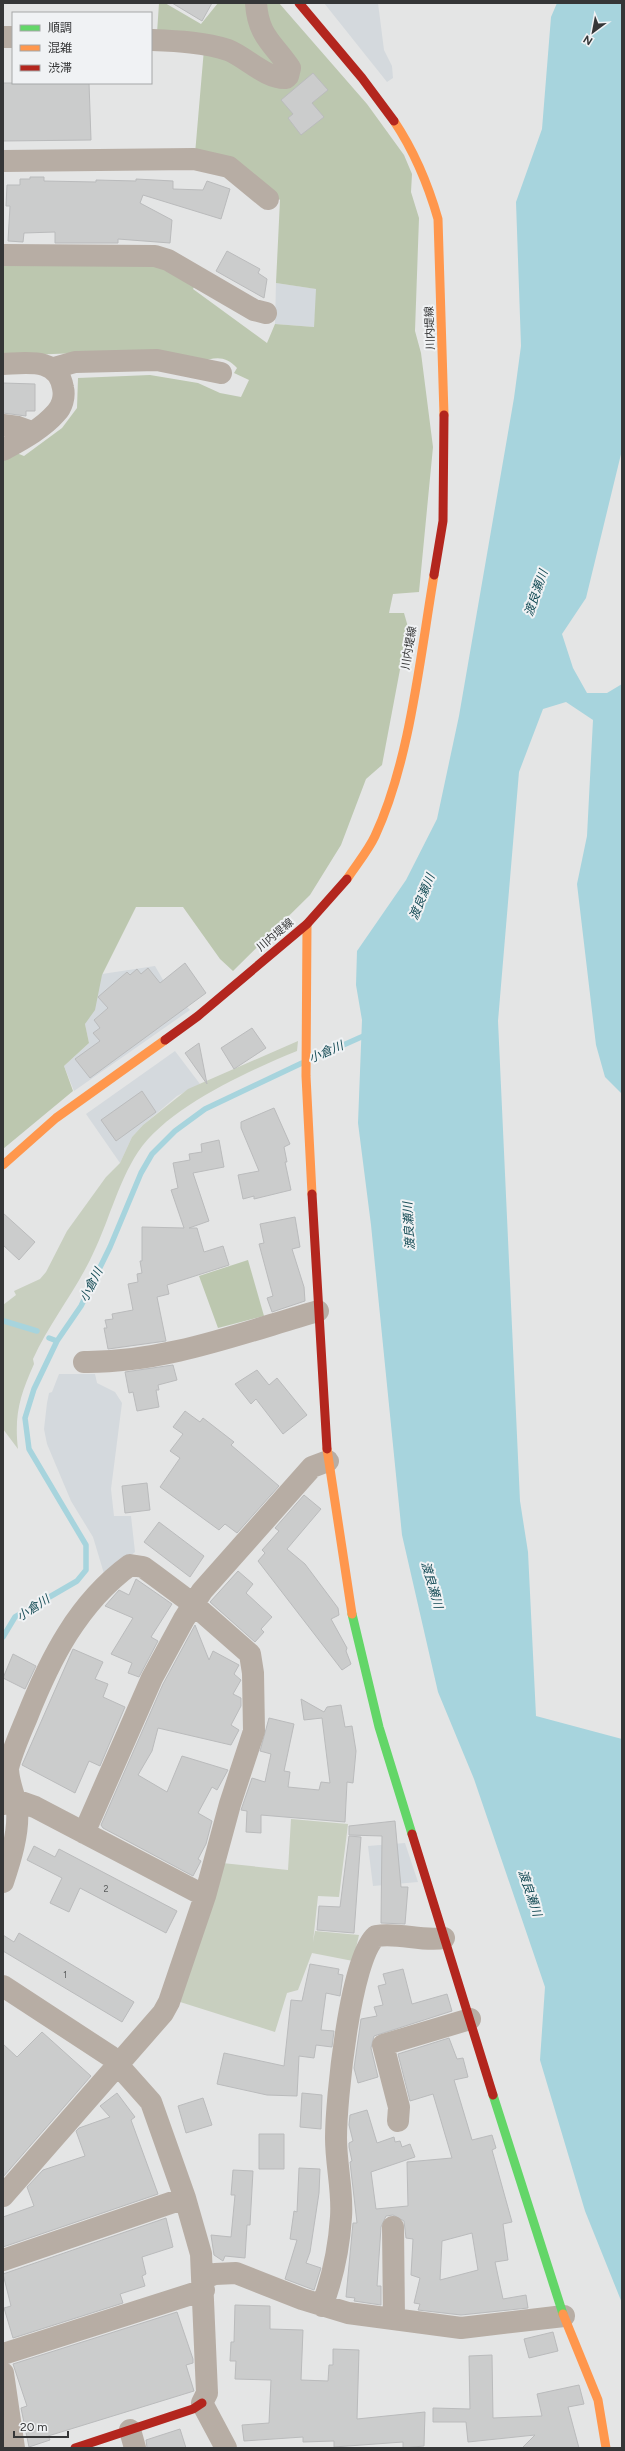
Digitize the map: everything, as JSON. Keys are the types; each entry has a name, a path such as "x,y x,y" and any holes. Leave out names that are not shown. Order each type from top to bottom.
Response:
{"street":[{"path":"152,40 187,42 228,50 273,75 286,78 290,68 261,29 257,21 256,3"},
{"name":"川内堤線","path":"3,1165 56,1118 198,1016 307,924 345,882 361,861 386,810 395,779 407,730 437,564 443,521 445,450 438,219 432,192 418,160 393,119 299,3"},
{"path":"3,161 194,159 228,167 268,199"},
{"path":"3,255 155,256 168,260 254,310 266,313"},
{"path":"3,364 46,365 54,368 75,362 157,360 221,373"},
{"path":"3,450 32,432 57,412 62,403 64,394 62,381 54,368"},
{"path":"3,426 18,427 32,432"},
{"path":"307,924 306,1076 318,1311 328,1461 350,1605 378,1728 564,2316 598,2400 606,2448"},
{"path":"84,1362 118,1362 192,1348 318,1311"},
{"path":"84,1833 152,1678 193,1604 312,1467 328,1461"},
{"path":"3,1882 17,1819 9,1802 8,1768 32,1703 65,1635 109,1581 130,1566 143,1567 193,1604 250,1654 255,1716 254,1731 230,1804 205,1896 169,2002 163,2013 3,2196"},
{"path":"9,1802 35,1806 205,1896"},
{"path":"322,2306 331,2284 339,2247 341,2219 336,2139 337,2101 348,2018 366,1951 376,1936 409,1935 435,1940 444,1938"},
{"path":"3,1986 118,2063 151,2102 185,2198 201,2254 204,2284 207,2393 202,2404 133,2439 75,2448"},
{"path":"398,2121 399,2107 382,2045 470,2019"},
{"path":"3,2260 185,2198"},
{"path":"393,2227 394,2318"},
{"path":"3,2354 204,2284 215,2274 236,2273 322,2306 348,2313 394,2318 442,2326 472,2328 564,2316"},
{"path":"3,2373 14,2448"},
{"path":"202,2404 226,2448"}],"shaded area":[{"path":"324,3 378,3 384,50 392,66 393,78 387,82"},
{"path":"276,283 317,289 314,327 275,324"},
{"path":"155,966 166,985 190,1010 74,1091 64,1066 89,1043 85,1024 102,974"},
{"path":"175,1051 200,1084 177,1096 143,1125 132,1137 120,1163 86,1114"},
{"path":"59,1374 95,1374 97,1383 115,1392 122,1403 111,1489 114,1516 131,1516 135,1552 105,1577 93,1537 71,1501 47,1444 44,1429 47,1403 49,1393 52,1392"},
{"path":"405,1843 418,1882 373,1886 368,1846"}],"green space":[{"path":"159,3 165,3 201,24 218,3 279,3 367,104 404,155 412,174 411,192 419,218 415,331 421,353 433,447 419,592 393,594 389,613 404,613 408,627 382,765 366,779 341,845 310,895 233,971 220,959 183,907 136,907 102,975 95,1010 85,1024 89,1043 64,1066 73,1091 3,1149 3,459 14,452 24,456 62,428 77,408 78,378 150,375 198,383 220,393 241,397 249,380 234,373 237,368 233,364 219,358 210,359 199,363 78,353 3,356 3,262 156,263 196,283 193,289 267,343 275,324 314,327 316,289 276,283 280,200 234,161 195,154 204,49 157,33"},
{"path":"298,1041 297,1051 233,1080 210,1092 189,1106 169,1120 151,1136 138,1152 124,1177 90,1260 39,1346 33,1359 34,1364 19,1405 17,1426 18,1449 3,1429 3,1305 16,1295 14,1291 40,1279 46,1272 67,1231 106,1177 120,1163 132,1137 143,1125 188,1089"},
{"path":"248,1260 264,1316 218,1328 199,1276"},
{"path":"291,1819 348,1824 339,1897 318,1896 313,1942 315,1931 359,1935 353,1961 312,1953 298,1990 287,1993 275,2032 177,2001 222,1863 288,1870"}],"water":[{"name":"渡良瀬川","path":"557,3 622,3 622,450 586,598 562,634 573,668 587,693 607,693 622,684 622,1094 605,1077 596,1045 577,884 587,836 593,720 566,702 543,709 519,772 498,1021 520,1501 528,1552 536,1716 622,1739 622,2303 585,2211 540,2060 545,1987 474,1779 438,1692 402,1535 371,1225 358,1123 362,1020 356,985 357,951 406,880 437,819 459,716 514,398 521,346 516,202 542,129 551,17"}],"building":[{"path":"172,3 212,3 202,21"},
{"path":"313,73 328,90 312,103 324,117 301,135 288,118 293,114 281,100"},
{"path":"3,83 89,84 91,140 3,141"},
{"path":"30,177 44,177 44,181 96,182 96,180 136,181 136,179 173,181 173,189 203,190 207,181 230,189 221,219 143,195 140,203 172,220 170,243 118,239 118,243 55,243 55,232 24,233 23,242 8,241 10,206 6,206 7,185 20,185 20,179 30,179"},
{"path":"227,251 260,269 258,273 267,279 264,298 216,271"},
{"path":"3,383 35,384 35,411 26,411 26,416 3,413"},
{"path":"185,963 206,993 90,1078 75,1059 100,1041 93,1033 100,1028 94,1020 108,1008 98,997 127,972 130,975 137,969 141,974 148,968 160,983"},
{"path":"252,1028 266,1048 234,1069 221,1048"},
{"path":"199,1043 207,1084 185,1053"},
{"path":"142,1091 156,1112 116,1141 101,1120"},
{"path":"274,1108 290,1144 284,1147 287,1162 285,1162 291,1190 254,1199 254,1196 243,1199 238,1175 259,1171 241,1128 241,1122"},
{"path":"219,1140 224,1167 193,1173 209,1221 189,1228 197,1228 204,1252 223,1246 229,1265 167,1285 169,1294 157,1297 166,1341 108,1349 104,1328 107,1328 105,1320 113,1319 112,1314 133,1310 128,1284 138,1282 137,1274 142,1273 140,1261 142,1261 142,1227 184,1228 171,1190 178,1188 173,1163 190,1160 189,1154 202,1152 201,1144"},
{"path":"3,1213 35,1242 19,1260 3,1245"},
{"path":"295,1217 300,1247 292,1249 304,1287 305,1301 272,1312 267,1298 273,1296 259,1244 264,1243 260,1224"},
{"path":"173,1365 177,1380 158,1385 159,1390 156,1390 159,1407 137,1411 133,1392 129,1393 125,1372"},
{"path":"257,1370 269,1385 277,1378 307,1415 283,1434 256,1399 251,1404 235,1384"},
{"path":"185,1411 200,1422 203,1418 234,1442 231,1445 279,1486 237,1533 225,1524 219,1530 160,1487 180,1458 170,1451 183,1434 173,1427"},
{"path":"147,1483 150,1510 125,1513 122,1486"},
{"path":"304,1495 321,1509 287,1549 305,1564 338,1608 339,1615 331,1619 347,1648 346,1651 351,1664 342,1670 258,1561 265,1553 262,1550 279,1531 275,1528"},
{"path":"159,1522 204,1556 190,1577 144,1542"},
{"path":"238,1571 253,1584 246,1593 272,1617 261,1629 264,1632 255,1642 210,1602"},
{"path":"136,1579 172,1604 151,1637 158,1641 139,1677 128,1673 132,1663 111,1654 133,1618 105,1606 119,1590 129,1595"},
{"path":"195,1625 209,1660 213,1651 239,1665 234,1674 241,1680 233,1694 241,1698 241,1706 231,1725 239,1730 231,1745 158,1728 152,1751 138,1775 167,1792 182,1756 228,1770 217,1790 212,1787 198,1813 212,1821 206,1844 198,1859 201,1861 193,1876 103,1828 101,1825 163,1684"},
{"path":"73,1649 103,1662 95,1679 108,1684 103,1697 125,1707 100,1766 89,1761 75,1793 22,1765"},
{"path":"13,1654 36,1666 25,1689 3,1678"},
{"path":"301,1699 324,1712 327,1707 341,1705 345,1727 352,1726 356,1751 353,1783 347,1782 345,1822 261,1815 261,1833 246,1832 247,1811 241,1810 252,1778 265,1782 271,1754 260,1751 269,1718 294,1724 284,1771 290,1772 288,1787 319,1790 321,1782 330,1783 322,1718 304,1720"},
{"path":"395,1821 401,1887 408,1887 405,1924 381,1923 382,1836 349,1835 349,1826"},
{"path":"349,1836 361,1837 354,1933 317,1930 319,1906 340,1907"},
{"path":"34,1846 55,1857 59,1849 177,1911 166,1933 80,1888 69,1912 50,1903 62,1878 27,1860"},
{"path":"19,1933 134,2002 122,2022 3,1951 3,1935 14,1942"},
{"path":"310,1964 339,1969 338,1974 343,1975 340,1996 326,1993 321,2030 334,2031 332,2047 316,2045 314,2058 299,2056 297,2096 267,2095 217,2084 224,2053 284,2066 291,2000 302,2001"},
{"path":"403,1969 412,2004 447,1994 452,2011 374,2036 371,2048 378,2077 358,2083 354,2068 361,2019 377,2016 374,2007 383,2005 378,1986 386,1984 383,1974"},
{"path":"42,2032 91,2076 3,2177 3,2044 17,2057"},
{"path":"449,2038 457,2059 463,2058 468,2077 454,2080 472,2140 492,2135 496,2148 492,2150 512,2222 503,2224 508,2260 495,2262 503,2299 526,2295 528,2308 461,2315 418,2310 420,2304 414,2303 420,2278 411,2275 413,2239 406,2238 404,2221 393,2215 386,2216 381,2227 377,2286 381,2286 381,2305 354,2301 355,2298 346,2297 353,2223 357,2223 350,2162 352,2161 349,2147 349,2143 353,2141 349,2125 350,2115 367,2110 377,2143 394,2137 395,2142 400,2141 402,2147 410,2144 415,2157 371,2172 376,2209 408,2206 407,2162 452,2158 433,2094 410,2101 398,2054","holes":["472,2233 478,2270 440,2280 442,2241"]},
{"path":"117,2093 135,2117 131,2120 158,2194 3,2247 3,2217 34,2206 27,2187 43,2170 85,2156 76,2131 79,2128 110,2117 100,2106"},
{"path":"302,2093 322,2095 321,2129 300,2127"},
{"path":"203,2098 212,2125 186,2133 178,2106"},
{"path":"259,2134 284,2134 284,2169 259,2169"},
{"path":"299,2168 320,2169 319,2193 310,2252 306,2263 321,2268 314,2290 285,2279 297,2240 290,2239 294,2211 297,2212"},
{"path":"233,2170 253,2171 250,2225 247,2225 245,2258 225,2256 223,2261 214,2255 211,2235 231,2237 235,2195 231,2195"},
{"path":"166,2218 173,2247 142,2257 146,2274 142,2276 145,2286 120,2294 123,2303 13,2338 4,2308 11,2306 3,2274"},
{"path":"235,2305 270,2306 270,2329 303,2330 301,2380 328,2381 329,2365 333,2365 333,2349 359,2350 357,2419 425,2412 424,2446 403,2448 403,2442 334,2447 334,2441 303,2442 303,2437 244,2441 242,2425 269,2423 271,2380 235,2379 236,2361 230,2361 231,2342 234,2342"},
{"path":"177,2312 193,2359 193,2363 186,2365 194,2391 48,2436 50,2440 29,2447 21,2408 27,2406 13,2364"},
{"path":"553,2332 558,2351 529,2358 524,2339"},
{"path":"492,2355 493,2418 542,2416 537,2394 579,2385 584,2404 568,2407 579,2448 522,2448 535,2435 468,2442 466,2422 433,2422 433,2408 470,2409 469,2356"},
{"path":"180,2429 186,2448 147,2448 146,2440"}],"waterway":[{"name":"小倉川","path":"312,1059 368,1034"},
{"name":"小倉川","path":"3,1637 15,1617 77,1581 86,1570 86,1545 29,1449 25,1418 34,1389 57,1341 81,1306 110,1247 141,1173 152,1154 175,1131 205,1109 302,1063"},
{"path":"4,1321 37,1331"},
{"path":"49,1338 57,1341"}],"traffic: fast":[{"path":"352,1614 379,1727 412,1834"},
{"path":"493,2095 563,2314"}],"traffic: slow":[{"path":"394,121 420,168 438,219 444,415"},
{"path":"347,879 375,836 387,807 397,775 412,708 434,575"},
{"path":"307,924 306,1076 312,1194"},
{"path":"3,1165 56,1118 165,1040"},
{"path":"327,1449 352,1614"},
{"path":"563,2314 598,2400 606,2448"}],"traffic: jam":[{"path":"299,3 362,78 394,121"},
{"path":"434,575 443,521 444,415"},
{"path":"165,1040 198,1016 307,924 347,879"},
{"path":"312,1194 327,1449"},
{"path":"412,1834 493,2095"},
{"path":"75,2448 193,2409 202,2403"}]}
